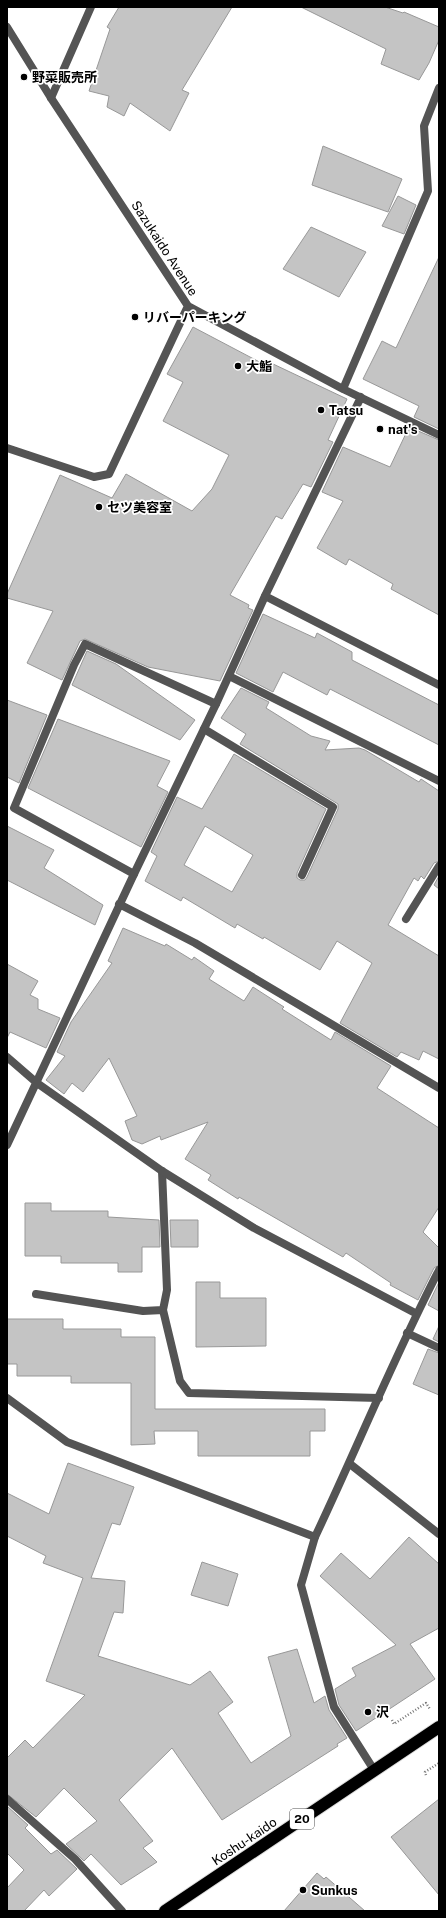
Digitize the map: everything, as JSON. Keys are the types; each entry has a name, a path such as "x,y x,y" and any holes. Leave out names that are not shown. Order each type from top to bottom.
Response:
{"highway":[{"name":"Koshu-kaido","path":"173,1909 374,1770 439,1728"}],"street":[{"path":"50,98 91,7"},
{"name":"Sazukaido Avenue","path":"7,27 50,98 188,306 343,389 439,435"},
{"path":"343,389 428,191 424,126 439,88"},
{"path":"7,448 94,477 110,474 188,306"},
{"path":"7,1145 119,904 216,704 264,596 361,397"},
{"path":"264,596 439,685"},
{"path":"134,874 14,808 74,665 85,644 216,704"},
{"path":"229,676 439,781"},
{"path":"204,729 333,807 302,875"},
{"path":"406,920 439,866"},
{"path":"119,904 195,943 439,1088"},
{"path":"7,1057 37,1083 162,1171 254,1228 417,1314"},
{"path":"162,1171 167,1290 163,1310 180,1381 189,1393 379,1398"},
{"path":"374,1770 334,1707 301,1585 315,1537 350,1464 407,1333 439,1270"},
{"path":"36,1294 143,1311 163,1310"},
{"path":"407,1333 439,1348"},
{"path":"7,1398 67,1442 315,1537"},
{"path":"350,1464 439,1534"},
{"path":"7,1799 75,1859 122,1911"}],"path":[{"path":"392,1720 394,1724 426,1703"},
{"path":"426,1775 425,1772 439,1763"}],"building":[{"path":"119,7 232,7 182,90 189,93 170,131 130,103 124,116 107,107 109,96 89,91 110,29 107,27"},
{"path":"301,7 385,7 403,13 404,12 439,27 439,40 429,63 419,80 381,64 386,49"},
{"path":"323,146 402,179 388,212 312,185"},
{"path":"398,196 416,205 404,234 382,226"},
{"path":"311,227 366,252 339,297 283,269"},
{"path":"439,257 439,429 414,417 419,406 363,379 382,341 396,348"},
{"path":"193,327 269,367 271,363 347,399 328,440 333,442 311,487 303,484 282,519 276,516 230,595 249,605 248,608 253,610 220,681 148,667 85,639 80,641 62,680 27,663 53,611 7,598 7,594 60,475 112,498 126,474 192,511 212,489 229,455 163,421 183,382 167,374"},
{"path":"409,427 439,440 439,615 391,589 393,584 349,559 346,565 317,548 343,501 322,492 343,447 390,467"},
{"path":"263,614 315,638 317,633 352,652 352,660 439,705 439,745 330,689 327,695 283,672 273,692 236,673"},
{"path":"87,651 116,664 195,720 180,740 72,685"},
{"path":"241,688 269,702 266,708 311,736 330,741 325,750 359,748 365,750 419,782 421,779 439,791 439,861 434,863 424,879 421,876 418,881 414,878 388,925 439,956 439,1059 423,1051 419,1060 401,1052 397,1057 340,1023 372,963 337,941 320,970 264,937 263,939 237,924 235,928 183,897 181,901 145,881 157,856 151,852 177,797 202,809 234,754 326,809 297,873 297,878 300,880 305,880 307,877 338,809 338,804 240,744 246,734 221,718","holes":["205,826 253,855 232,892 184,865"]},
{"path":"7,700 47,715 19,783 7,777"},
{"path":"58,719 170,761 157,786 168,792 141,847 28,788"},
{"path":"7,826 54,850 44,868 103,905 95,925 7,880"},
{"path":"439,876 439,889 434,885"},
{"path":"123,928 165,946 166,944 192,960 194,957 214,971 209,979 244,1001 253,987 284,1007 282,1009 331,1040 335,1032 391,1066 377,1088 439,1128 439,1207 423,1232 439,1248 439,1265 434,1268 418,1300 390,1285 391,1283 346,1253 343,1257 239,1197 238,1199 208,1180 211,1175 185,1159 208,1122 161,1140 160,1136 142,1144 132,1140 125,1121 137,1116 109,1058 83,1092 72,1083 64,1094 46,1080 65,1056 57,1052 71,1022 112,963 108,961"},
{"path":"7,964 38,981 30,995 38,999 38,1009 60,1018 46,1048 10,1032 7,1038"},
{"path":"25,1203 51,1203 51,1211 108,1211 108,1217 159,1220 160,1247 142,1247 142,1272 118,1272 118,1263 61,1263 61,1256 25,1256"},
{"path":"170,1220 198,1220 198,1247 171,1247"},
{"path":"196,1282 220,1282 220,1298 266,1298 266,1346 196,1347"},
{"path":"439,1282 439,1311 428,1305"},
{"path":"7,1319 63,1319 63,1329 121,1329 121,1337 155,1337 155,1409 325,1409 325,1431 310,1431 310,1456 198,1456 198,1431 154,1431 155,1444 131,1445 131,1383 71,1383 71,1376 17,1376 17,1364 7,1364"},
{"path":"439,1326 439,1342 433,1339"},
{"path":"428,1349 439,1353 439,1395 413,1384"},
{"path":"68,1463 134,1487 120,1525 112,1523 91,1578 125,1581 123,1613 114,1612 98,1656 190,1685 210,1671 233,1702 218,1713 251,1763 291,1736 268,1657 297,1649 314,1703 325,1696 329,1710 347,1738 337,1744 338,1746 222,1820 172,1748 119,1800 153,1841 143,1848 157,1862 121,1885 91,1854 84,1861 66,1844 97,1821 64,1788 36,1817 7,1794 7,1758 25,1740 33,1748 85,1695 46,1681 83,1578 43,1563 46,1556 7,1536 7,1493 49,1514"},
{"path":"409,1537 439,1564 439,1628 410,1644 435,1679 356,1731 339,1705 335,1689 356,1676 352,1668 396,1645 320,1576 341,1553 370,1579"},
{"path":"202,1562 238,1574 228,1606 191,1595"},
{"path":"439,1799 439,1895 391,1837"},
{"path":"7,1806 28,1825 25,1828 51,1854 57,1850 77,1869 49,1896 44,1890 24,1911 7,1911 7,1888 24,1870 7,1853"},
{"path":"317,1873 324,1879 326,1877 365,1911 284,1911"}],"place":[{"name":"野菜販売所","path":"24,77"},
{"name":"リバーパーキング","path":"135,317"},
{"name":"大鮨","path":"238,366"},
{"name":"Tatsu","path":"321,410"},
{"name":"nat's","path":"380,429"},
{"name":"セツ美容室","path":"99,507"},
{"name":"沢","path":"368,1712"},
{"name":"Sunkus","path":"303,1890"}]}
